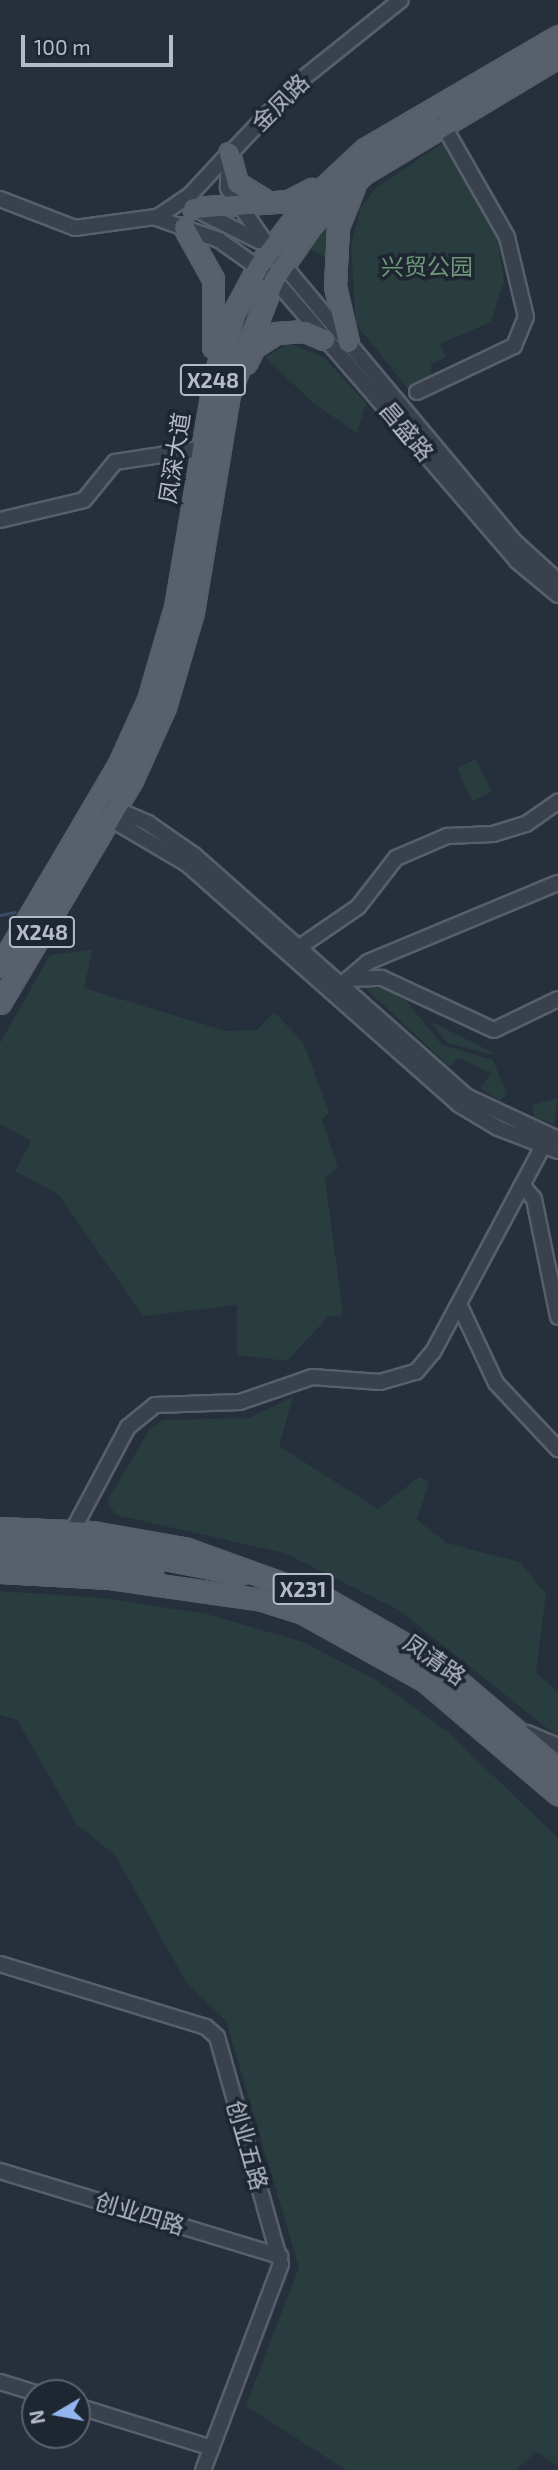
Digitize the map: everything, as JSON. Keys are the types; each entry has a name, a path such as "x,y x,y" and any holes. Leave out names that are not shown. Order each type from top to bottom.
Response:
{"main road":[{"name":"凤深大道","path":"0,1003 85,861 163,654 204,426 229,327 271,264 344,166 388,134 558,36"},
{"name":"凤深大道","path":"0,966 65,857 106,811 156,729 180,661 221,436 243,347 271,264 363,174 442,123 558,57"},
{"path":"229,153 237,183 267,201"},
{"path":"193,208 235,201 301,197 344,166"},
{"path":"348,342 336,301 337,235 363,174"},
{"path":"184,227 206,261 216,298 204,426"},
{"path":"221,436 254,347 285,331 324,339"},
{"name":"凤清路","path":"0,1528 73,1530 221,1557 374,1623 518,1728 558,1766"},
{"name":"凤清路","path":"0,1542 22,1550 119,1565 262,1600 320,1620 396,1661 480,1723 558,1794"},
{"name":"凤清路","path":"0,1557 22,1550 114,1549 267,1577"},
{"name":"凤清路","path":"0,1572 90,1575 262,1600"}],"street":[{"name":"金凤路","path":"184,227 193,208 229,153 304,77 401,0"},
{"path":"417,392 514,346 526,317 508,237 442,123"},
{"path":"229,153 225,175 235,201 271,264"},
{"path":"156,218 190,195 229,153"},
{"path":"0,199 75,228 156,218 193,208 271,264"},
{"path":"156,218 271,264"},
{"name":"昌盛路","path":"271,264 324,339 526,571 558,595"},
{"name":"昌盛路","path":"271,264 348,342 515,542 558,581"},
{"path":"0,520 84,500 115,462 200,449"},
{"path":"301,946 358,907 396,858 440,838 493,834 526,824 558,802"},
{"path":"106,811 180,844 346,981 468,1097 558,1139"},
{"path":"106,811 187,864 458,1104 558,1151"},
{"path":"346,981 368,962 558,883"},
{"path":"346,981 382,978 494,1030 558,999"},
{"path":"73,1530 128,1427 147,1410 172,1401 240,1402 312,1377 398,1380 425,1362 543,1146"},
{"path":"522,1185 534,1199 558,1317"},
{"path":"458,1304 496,1383 558,1449"},
{"path":"518,1728 558,1746"},
{"name":"创业五路","path":"0,1964 212,2031 280,2256 279,2273 203,2470"},
{"name":"创业四路","path":"0,2171 280,2256"},
{"path":"0,2382 21,2388"},
{"path":"91,2410 212,2448"}],"green space":[{"name":"兴贸公园","path":"444,142 497,233 504,281 491,322 440,344 446,357 431,365 431,380 409,390 356,324 351,246 360,208 376,188"},
{"path":"333,217 329,260 308,248"},
{"path":"289,343 325,358 366,403 357,433 313,403 265,357"},
{"path":"476,759 492,792 472,801 457,768"},
{"path":"92,950 84,988 226,1031 257,1030 274,1012 303,1042 329,1112 322,1120 338,1168 325,1178 343,1315 328,1317 287,1361 237,1355 237,1305 143,1316 58,1194 15,1171 31,1141 0,1124 0,1043 50,955"},
{"path":"362,985 399,992 442,1045 493,1060 507,1094 500,1101 480,1088 491,1073 458,1058 450,1067"},
{"path":"430,1021 492,1052 493,1055 447,1043"},
{"path":"558,1098 554,1125 534,1117 533,1105"},
{"path":"293,1397 279,1446 378,1509 419,1477 429,1482 417,1520 447,1543 520,1562 546,1594 536,1673 558,1691 558,1737 397,1609 284,1553 116,1515 107,1501 150,1429 163,1420 249,1418"},
{"path":"0,1591 103,1598 207,1614 303,1642 375,1679 448,1732 558,1838 558,2466 536,2452 516,2470 346,2470 246,2406 299,2267 226,2021 186,1982 115,1855 77,1825 17,1720 0,1715"}],"waterway":[{"path":"0,915 15,912"}]}
